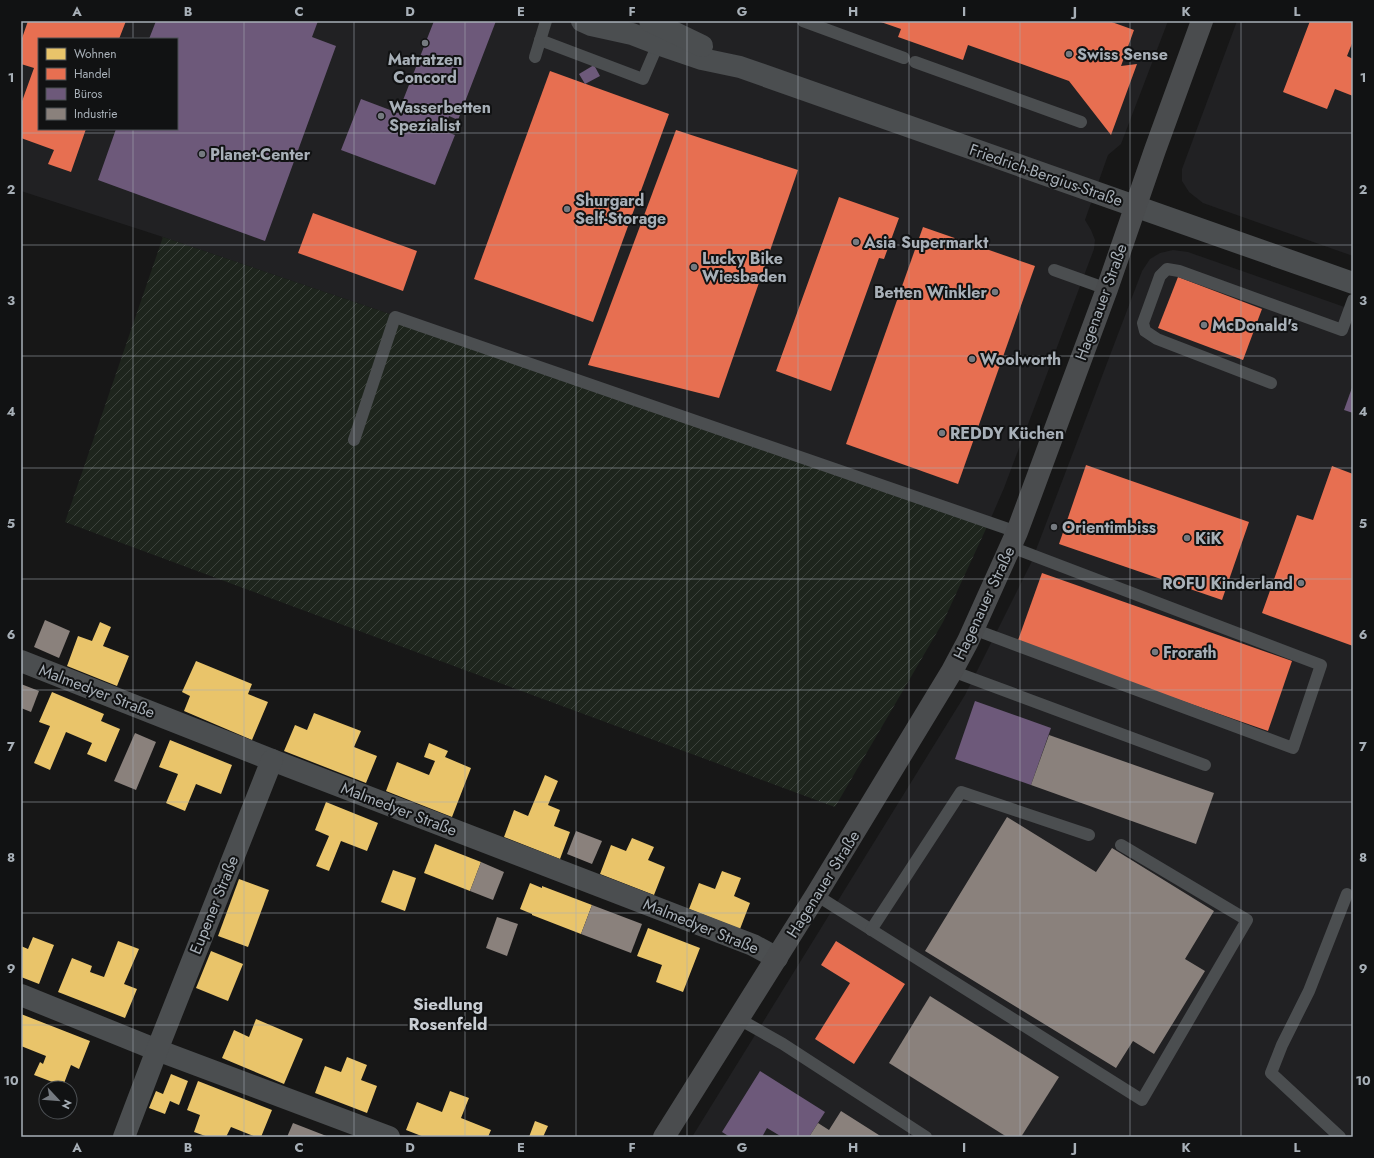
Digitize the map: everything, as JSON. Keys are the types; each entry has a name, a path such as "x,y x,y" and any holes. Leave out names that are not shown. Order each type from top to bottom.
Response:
{"street":[{"name":"Friedrich-Bergius-Straße","path":"582,21 591,25 625,27 658,44 702,59 740,67 1353,283"},
{"name":"Friedrich-Bergius-Straße","path":"650,21 740,67"},
{"name":"Hagenauer Straße","path":"664,1137 816,895 952,671 973,629 1014,540 1107,289 1135,206 1202,21"},
{"name":"Malmedyer Straße","path":"21,661 272,760 753,945 777,958"},
{"name":"Eupener Straße","path":"124,1137 272,760"},
{"path":"21,995 157,1050 389,1137"}],"lane":[{"path":"535,57 546,21"},
{"path":"803,21 1081,122"},
{"path":"540,40 643,79 658,44"},
{"path":"1271,383 1157,339 1145,331 1142,323 1160,276 1167,269 1179,271 1342,330 1353,300"},
{"path":"1054,270 1107,289"},
{"path":"354,440 395,317 1014,540 1321,665 1292,748 973,629"},
{"path":"952,671 1205,765"},
{"path":"871,930 961,792 1089,835"},
{"path":"816,895 1142,1100 1247,920 1121,845"},
{"path":"1340,1137 1271,1073 1282,1045 1309,991 1347,894"},
{"path":"739,1019 783,1044 926,1137"}],"shaded area":[{"path":"21,21 1168,21 1121,144 1108,155 1085,220 1095,240 1094,249 1004,488 991,518 163,237 21,191"},
{"path":"1237,21 1353,21 1353,256 1203,203 1189,192 1182,181 1182,169"},
{"path":"163,237 991,518 943,622 835,807 65,522"},
{"path":"1173,250 1188,252 1353,310 1353,1137 692,1137 965,695 1031,563 1142,271 1150,259 1160,253"}],"building: Wohnen":[{"path":"100,622 111,627 103,646 129,656 117,686 67,666 78,636 92,641"},
{"path":"196,661 252,684 248,694 268,702 252,740 184,711 190,696 182,692"},
{"path":"52,692 104,714 101,721 120,729 106,762 87,754 92,743 66,732 50,770 34,763 50,726 39,722"},
{"path":"314,713 361,731 354,747 377,756 366,783 284,751 295,725 307,730"},
{"path":"170,740 232,765 221,794 196,784 185,811 166,803 178,774 159,767"},
{"path":"429,743 448,751 445,757 471,768 452,817 386,791 397,762 429,775 435,761 424,757"},
{"path":"545,775 558,781 548,805 560,810 554,826 570,832 560,859 504,837 514,810 528,816"},
{"path":"326,802 378,823 367,851 341,841 329,871 316,866 329,836 315,830"},
{"path":"632,838 654,847 648,860 665,867 654,895 600,874 611,845 626,851"},
{"path":"435,844 481,862 470,891 424,873"},
{"path":"393,870 416,878 405,911 381,902"},
{"path":"722,871 741,878 734,896 750,903 740,929 689,909 699,883 715,889"},
{"path":"239,879 269,890 248,947 218,936"},
{"path":"530,883 592,905 581,934 520,909"},
{"path":"648,928 700,948 683,992 656,982 662,965 637,956"},
{"path":"33,937 54,945 39,984 21,977 21,946 28,949"},
{"path":"118,941 139,949 124,984 137,989 125,1018 58,992 72,958 92,966 90,972 104,977"},
{"path":"211,951 243,964 228,1001 196,988"},
{"path":"21,1014 90,1041 79,1069 71,1065 65,1080 47,1080 34,1075 40,1062 43,1064 46,1056 21,1046"},
{"path":"256,1019 303,1039 284,1084 222,1058 234,1030 249,1037"},
{"path":"347,1057 367,1065 361,1080 377,1086 367,1113 315,1093 325,1066 341,1072"},
{"path":"171,1074 188,1081 179,1105 170,1101 165,1114 149,1108 156,1091 163,1094"},
{"path":"198,1081 272,1110 261,1137 256,1137 231,1127 226,1137 208,1137 194,1132 200,1115 187,1110"},
{"path":"450,1091 469,1098 461,1118 491,1130 488,1137 424,1137 406,1130 417,1102 442,1112"},
{"path":"535,1121 548,1126 543,1137 529,1137"}],"building: Handel":[{"path":"28,21 126,21 119,38 38,38 38,130 86,130 71,172 48,164 54,150 21,138 21,104 34,68 21,64 21,41"},
{"path":"878,21 1109,21 1134,30 1121,66 1137,64 1111,135 1069,81 968,45 963,60 898,37 901,29"},
{"path":"1310,21 1353,21 1353,41 1347,56 1353,59 1353,96 1335,89 1327,109 1283,92"},
{"name":"Shurgard Self-Storage","path":"550,71 669,114 593,322 474,279"},
{"name":"Lucky Bike Wiesbaden","path":"676,130 798,170 719,398 588,365"},
{"path":"839,197 899,218 884,259 879,258 831,391 776,371"},
{"path":"313,213 417,251 403,291 298,253"},
{"path":"923,227 1035,266 958,484 846,444"},
{"path":"1178,277 1262,309 1243,360 1158,328"},
{"path":"1086,465 1249,522 1222,600 1059,544"},
{"path":"1332,466 1353,474 1353,646 1262,613 1297,515 1313,520"},
{"name":"Frorath","path":"1042,573 1292,661 1268,731 1017,643"},
{"path":"836,941 905,984 854,1064 815,1039 850,983 821,965"}],"building: Büros":[{"name":"Planet-Center","path":"156,21 318,21 312,37 336,46 265,241 98,180 116,130 178,130 178,38 149,38"},
{"path":"434,21 496,21 458,120 449,116 444,131 455,135 435,185 341,150 361,99 398,113"},
{"path":"594,65 600,76 585,84 579,74"},
{"path":"1353,385 1353,413 1344,410"},
{"path":"975,701 1051,728 1031,785 955,759"},
{"path":"760,1071 825,1112 809,1137 782,1137 767,1128 762,1137 730,1137 722,1132"}],"building: Industrie":[{"path":"45,620 70,631 59,658 34,647"},
{"path":"21,684 39,691 31,712 21,708"},
{"path":"135,733 156,742 136,790 114,781"},
{"path":"1049,735 1214,793 1196,844 1031,785"},
{"path":"1007,817 1096,872 1112,848 1214,911 1185,959 1205,971 1154,1054 1133,1041 1116,1068 925,951"},
{"path":"576,831 602,841 592,864 567,854"},
{"path":"481,862 504,872 493,900 470,891"},
{"path":"592,905 642,924 631,953 581,934"},
{"path":"497,917 518,924 507,956 486,948"},
{"path":"930,996 1059,1077 1021,1137 1007,1137 889,1063"},
{"path":"841,1111 882,1137 809,1137 818,1123 829,1130"},
{"path":"293,1123 329,1137 287,1137"}],"place":[{"name":"Matratzen Concord","path":"425,43"},
{"name":"Swiss Sense","path":"1069,54"},
{"name":"Wasserbetten Spezialist","path":"381,116"},
{"name":"Planet-Center","path":"202,154"},
{"name":"Shurgard Self-Storage","path":"567,209"},
{"name":"Asia Supermarkt","path":"856,242"},
{"name":"Lucky Bike Wiesbaden","path":"694,267"},
{"name":"Betten Winkler","path":"995,292"},
{"name":"McDonald's","path":"1204,325"},
{"name":"Woolworth","path":"972,359"},
{"name":"REDDY Küchen","path":"942,433"},
{"name":"Orientimbiss","path":"1054,527"},
{"name":"KiK","path":"1187,538"},
{"name":"ROFU Kinderland","path":"1301,583"},
{"name":"Frorath","path":"1155,652"}],"district":[{"name":"Siedlung Rosenfeld","path":"448,1014"}]}
